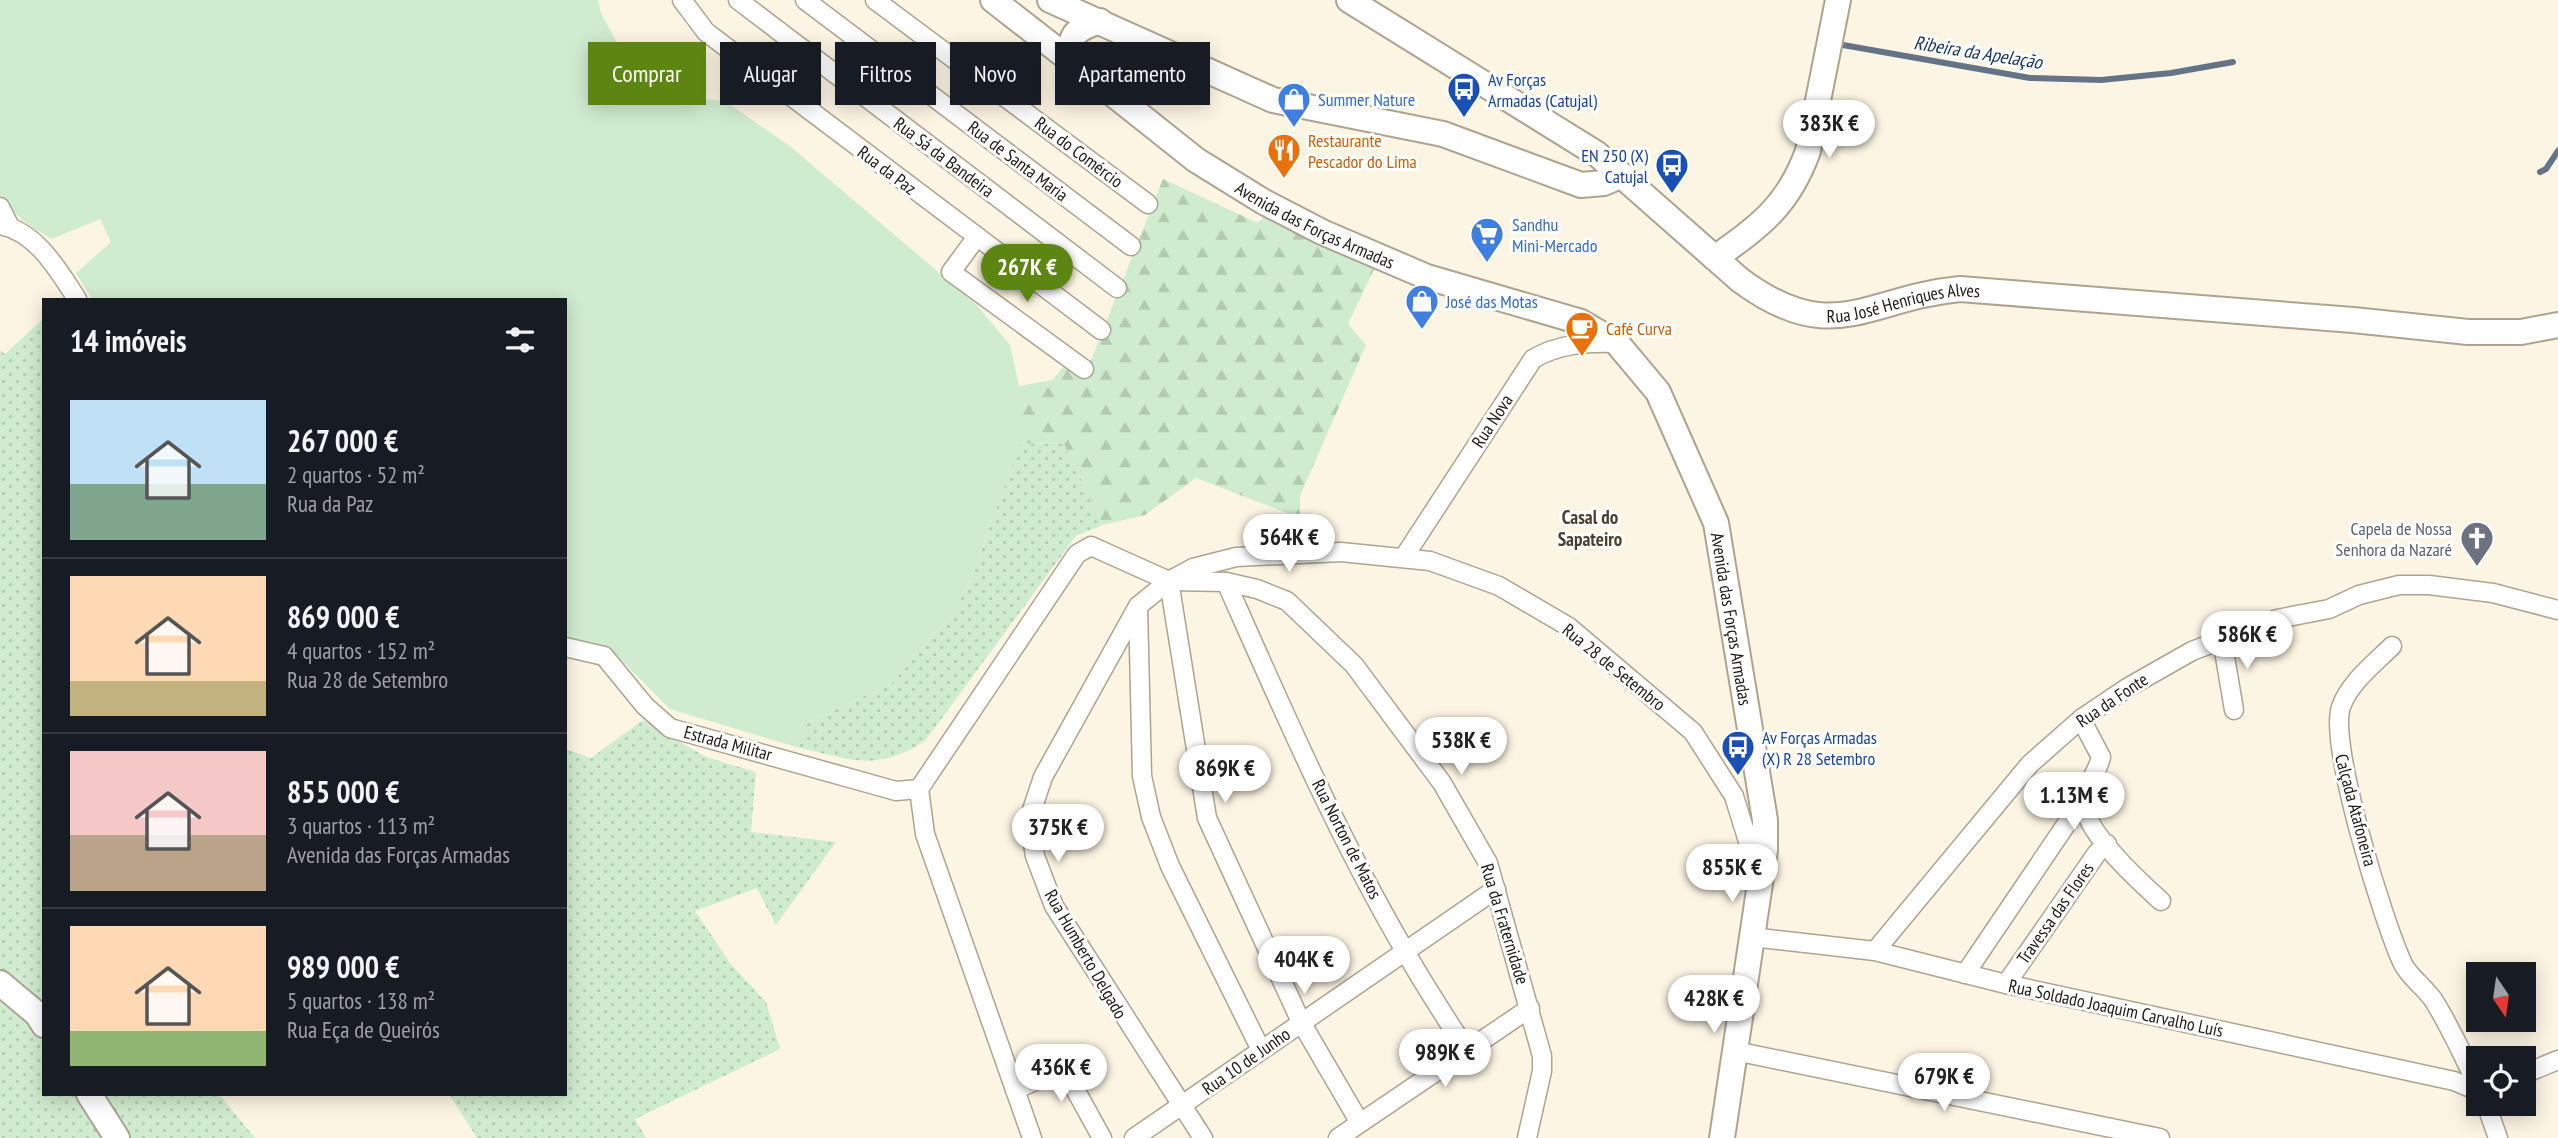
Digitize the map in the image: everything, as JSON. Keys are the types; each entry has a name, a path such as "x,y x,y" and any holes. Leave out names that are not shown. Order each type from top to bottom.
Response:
{"street":[{"name":"Rua Sá da Bandeira","path":"738,0 1116,288"},
{"name":"Rua de Santa Maria","path":"806,0 1131,246"},
{"name":"Rua do Comércio","path":"875,0 1148,204"},
{"name":"Avenida das Forças Armadas","path":"993,0 1055,48"},
{"path":"1050,0 1100,21 1187,64 1273,100 1443,134 1581,185 1604,183 1622,175"},
{"name":"Rua José Henriques Alves","path":"1349,0 1597,154 1715,258 1763,296 1802,312 1822,316 1860,314 1914,297 1961,289 2353,320 2468,332 2521,332 2558,325"},
{"path":"1715,258 1772,215 1790,193 1800,173 1808,151 1838,0"},
{"name":"Rua da Paz","path":"686,3 706,32 1101,330"},
{"path":"1072,42 1080,28 1100,21"},
{"name":"Avenida das Forças Armadas","path":"1127,105 1196,160 1299,220 1427,277 1581,322 1617,343 1658,392 1716,523 1763,803 1765,850 1722,1138"},
{"path":"0,207 5,226 51,258 76,298"},
{"path":"976,238 951,272 1084,369"},
{"name":"Rua Nova","path":"1404,557 1533,359 1545,351 1585,342 1617,343"},
{"path":"1032,1138 925,834 919,789 1077,554 1091,546 1169,582 1207,818 1301,1022 1360,1123"},
{"name":"Rua 28 de Setembro","path":"1169,582 1193,568 1236,557 1341,552 1430,561 1499,586 1569,627 1693,732 1734,796 1759,878"},
{"name":"Rua da Fraternidade","path":"1169,582 1226,582 1258,589 1287,601 1353,665 1442,783 1488,863 1542,1056 1542,1071 1527,1138"},
{"name":"Rua Humberto Delgado","path":"1169,582 1138,607 1043,777 1029,819 1035,856 1054,906 1203,1138"},
{"name":"Rua Norton de Matos","path":"1226,582 1274,691 1404,951 1467,1051"},
{"name":"Rua da Fonte","path":"1875,951 2030,764 2081,719 2127,688 2192,651 2277,619 2329,608 2359,595 2399,585 2429,585 2493,593 2558,610"},
{"path":"1138,607 1142,776 1151,817 1170,866 1261,1050"},
{"path":"2222,639 2234,710"},
{"name":"Calçada Atafoneira","path":"2392,646 2360,678 2341,706 2337,731 2340,759 2404,966 2433,1000 2466,1065"},
{"name":"Estrada Militar","path":"567,647 604,656 645,706 670,728 896,791 919,789"},
{"path":"1965,974 2084,798 2101,757 2081,719"},
{"path":"2084,798 2089,820 2107,845 2127,870 2161,901"},
{"name":"Travessa das Flores","path":"2006,984 2097,853 2107,845"},
{"name":"Rua 10 de Junho","path":"1135,1138 1496,889"},
{"name":"Rua Soldado Joaquim Carvalho Luís","path":"1751,937 1875,951 2006,984 2466,1085"},
{"path":"0,983 37,1014 42,1022"},
{"path":"1338,1138 1530,1008"},
{"path":"1735,1051 2160,1138"},
{"path":"2536,1069 2558,1060"},
{"path":"1015,1090 1057,1071 1065,1071 1102,1138"},
{"path":"90,1096 117,1138"},
{"path":"2490,1116 2498,1138"}],"green space":[{"path":"0,0 598,0 601,13 617,42 588,42 588,105 706,105 706,99 720,101 720,105 731,105 791,147 976,304 1010,345 1019,386 1022,438 973,573 955,611 892,683 807,723 796,747 670,709 614,653 567,640 567,298 91,298 76,273 111,242 100,219 52,239 11,209 0,195"},
{"path":"1163,179 1258,223 1267,213 1377,263 1348,324 1366,345 1300,496 1300,518 1196,478 1145,515 1103,525 1064,444 1020,443 1019,386 1052,380 1066,364 1084,378"},
{"path":"42,320 42,1096 221,1096 255,1138 0,1138 0,350 5,354"},
{"path":"1020,443 1064,444 1103,525 1076,536 925,741 907,751 876,760 847,759 796,747 807,723 892,683 955,611 973,573"},
{"path":"643,720 706,757 756,772 751,832 836,842 776,925 757,888 695,911 730,963 766,1002 780,1049 635,1119 646,1138 477,1138 450,1096 567,1096 567,750 591,758"}],"waterway":[{"name":"Ribeira da Apelação","path":"1843,45 2030,78 2101,80 2171,73 2233,62"},
{"name":"Ribeira da Apelação","path":"2540,172 2546,169 2558,151"}],"place":[{"name":"Av Forças Armadas (Catujal)","path":"1464,119"},
{"name":"Summer Nature","path":"1294,129"},
{"name":"Restaurante Pescador do Lima","path":"1284,180"},
{"name":"EN 250 (X) Catujal","path":"1672,195"},
{"name":"Sandhu Mini-Mercado","path":"1487,264"},
{"name":"José das Motas","path":"1422,331"},
{"name":"Café Curva","path":"1582,358"},
{"name":"Capela de Nossa Senhora da Nazaré","path":"2477,568"},
{"name":"Av Forças Armadas (X) R 28 Setembro","path":"1738,777"}],"district":[{"name":"Casal do Sapateiro","path":"1590,528"}]}
